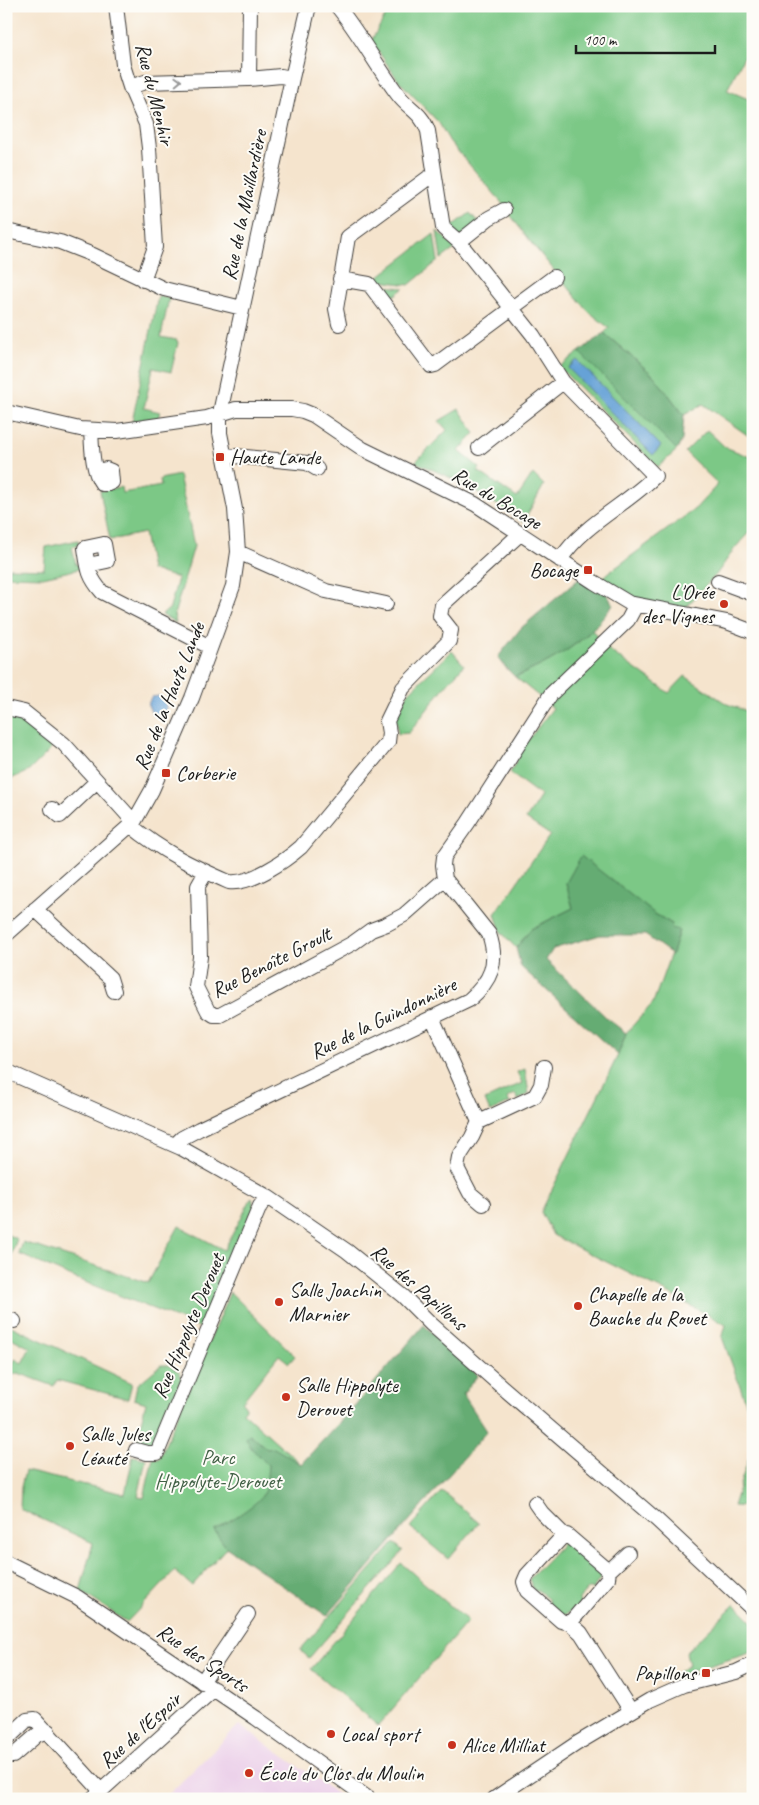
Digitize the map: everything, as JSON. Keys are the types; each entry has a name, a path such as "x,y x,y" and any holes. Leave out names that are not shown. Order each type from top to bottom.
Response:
{"street":[{"name":"Rue du Menhir","path":"116,6 123,65 146,124 153,196 155,246 143,280"},
{"path":"249,79 250,6"},
{"name":"Rue de la Maillardière","path":"220,413 309,6"},
{"path":"337,6 399,96 419,114 425,123 428,131 443,228 459,242 540,344 563,382 655,476 591,526 566,550 560,560"},
{"path":"130,87 145,82 249,79 280,76 292,78"},
{"path":"339,324 336,309 348,238 428,178 434,177"},
{"path":"459,242 490,218 504,210"},
{"path":"6,231 60,242 93,255 164,289 242,308"},
{"path":"340,279 369,284 430,366 435,365 554,277"},
{"path":"479,448 563,382"},
{"name":"Rue du Bocage","path":"6,412 91,430 116,431 207,418 236,409 292,409 303,411 313,415 368,451 474,504 623,600 636,605 727,622 753,632"},
{"name":"Rue de la Haute Lande","path":"6,934 132,823 152,790 192,698 233,586 238,552 235,509 220,433 220,413"},
{"path":"91,430 96,471"},
{"path":"225,455 307,463 317,469"},
{"path":"6,708 24,712 64,744 132,823 153,844 206,872 229,882 238,883 288,859 301,847 388,742 390,733 387,721 403,688 449,641 451,630 440,616 442,605 520,534"},
{"path":"238,552 326,591 386,604"},
{"path":"88,565 91,580 102,592 210,648"},
{"path":"718,581 753,594"},
{"path":"445,879 443,872 444,857 551,694 628,620 636,605"},
{"path":"52,809 60,816 96,782"},
{"name":"Rue Benoîte Groult","path":"206,872 198,886 200,957 196,987 208,1010 214,1015 220,1015 353,943 371,930 404,915 445,879"},
{"name":"Rue de la Guindonnière","path":"175,1145 182,1138 199,1129 469,1000 480,990 488,979 494,958 493,945 489,934 445,879"},
{"path":"35,909 110,978 114,990"},
{"path":"432,1018 479,1122"},
{"path":"484,1204 470,1193 457,1168 459,1157 479,1122 535,1096 541,1085 544,1067"},
{"name":"Rue des Papillons","path":"6,1071 175,1145 268,1197 347,1251 403,1296 431,1324 501,1386 750,1602"},
{"name":"Rue Hippolyte Derouet","path":"136,1450 157,1453 260,1206 268,1197"},
{"path":"535,1503 542,1513 564,1535 567,1535 609,1572"},
{"path":"564,1535 528,1575 524,1582 527,1591 561,1621 570,1623 581,1633 631,1710"},
{"path":"570,1623 608,1578 609,1572 628,1553"},
{"name":"Rue des Sports","path":"6,1562 77,1597 369,1799"},
{"name":"Rue de l'Espoir","path":"97,1795 208,1686 248,1614"},
{"path":"494,1799 631,1710 672,1690 736,1672 753,1664"},
{"path":"6,1740 28,1720 35,1719 48,1731 97,1795"},
{"path":"6,1756 13,1756 37,1735 48,1731"}],"shaded area":[{"name":"École du Clos du Moulin","path":"239,1725 345,1799 171,1799 168,1795"}],"green space":[{"path":"393,6 690,6 753,9 753,39 727,90 753,101 753,439 703,404 684,415 654,376 604,333 609,328 588,311 528,239 498,198 450,142 439,123 398,80 371,41 387,13 386,11"},
{"path":"470,213 479,223 459,238 449,229"},
{"path":"437,231 456,248 441,259"},
{"path":"434,234 438,261 409,285 374,280"},
{"path":"372,285 404,288 386,302"},
{"path":"158,296 169,298 161,337 177,340 178,343 171,372 153,368 144,408 160,412 158,418 132,422"},
{"path":"604,333 654,376 684,415 682,440 677,450 579,352"},
{"path":"579,352 677,450 658,467 559,367"},
{"path":"459,409 475,433 459,451 480,468 478,471 517,498 533,474 544,485 523,522 467,485 415,462 447,430 439,421"},
{"path":"707,430 725,447 753,458 753,528 735,548 716,575 684,609 634,600 599,580 696,508 718,484 685,452"},
{"path":"179,475 194,546 174,615 176,623 162,615 170,608 178,578 151,570 144,533 110,540 100,491 121,487 122,493 161,486 160,479"},
{"path":"78,540 79,545 72,547 76,565 83,564 84,568 43,577 8,576 9,568 44,569 46,547"},
{"path":"580,578 606,593 613,604 594,628 570,648 557,657 515,677 498,657 521,628"},
{"path":"592,630 610,651 669,693 685,676 727,704 753,713 753,1422 722,1337 726,1325 666,1292 553,1235 541,1212 618,1055 626,1033 653,1003 679,931 671,928 672,924 655,914 566,883 573,908 531,929 516,948 501,932 495,914 550,835 526,819 541,796 510,773 525,744 553,708 515,677 556,657 576,644"},
{"path":"452,651 464,665 409,733 398,734 397,723 393,716 396,717 408,693"},
{"path":"6,712 18,714 55,745 29,771 6,781"},
{"path":"581,856 655,914 672,924 671,928 679,930 672,954 645,935 600,935 553,949 546,960 608,1019 626,1033 618,1055 521,967 516,948 531,929 573,908 566,883"},
{"path":"525,1069 529,1094 518,1100 515,1094 507,1098 510,1103 490,1112 485,1100 522,1083 517,1072"},
{"path":"252,1197 254,1207 204,1329 19,1254 23,1242 148,1283 179,1226 224,1250"},
{"path":"6,1234 17,1239 6,1271"},
{"name":"Parc Hippolyte-Derouet","path":"230,1292 295,1356 289,1363 279,1355 242,1402 246,1407 243,1412 301,1464 192,1586 175,1571 127,1622 80,1591 93,1543 20,1509 21,1487 25,1471 125,1494 133,1456 146,1459 138,1497 144,1498 153,1458 159,1459"},
{"path":"424,1325 478,1375 463,1394 487,1431 327,1616 226,1547 214,1530 247,1510 264,1493 268,1465 251,1448 246,1438 250,1434 267,1449 274,1448 301,1464 350,1411"},
{"path":"11,1326 132,1383 128,1399 57,1380 54,1386 18,1373 10,1376 6,1389 6,1367 11,1369 15,1359 22,1363 30,1348 6,1335"},
{"path":"161,1365 168,1365 180,1372 182,1379 155,1442 149,1444 141,1442 137,1437 146,1403 134,1399 137,1385"},
{"path":"753,1446 753,1507 733,1506 750,1454"},
{"path":"442,1491 479,1523 448,1559 410,1527"},
{"path":"565,1541 603,1574 593,1589 588,1589 579,1599 580,1604 575,1610 562,1616 549,1605 549,1600 539,1591 534,1591 529,1579"},
{"path":"394,1543 403,1551 309,1658 300,1650"},
{"path":"401,1563 468,1621 378,1726 311,1669"},
{"path":"735,1604 753,1622 753,1651 669,1678 689,1665 686,1652"}],"water":[{"path":"577,360 661,446 653,455 568,368"},
{"path":"159,696 165,700 166,705 165,711 160,716 152,714 148,705 151,697"}],"place":[{"name":"Haute Lande","path":"220,457"},
{"name":"Bocage","path":"588,570"},
{"name":"L'Orée des Vignes","path":"724,604"},
{"name":"Corberie","path":"166,773"},
{"name":"Salle Joachin Marnier","path":"279,1302"},
{"name":"Chapelle de la Bauche du Rouet","path":"578,1306"},
{"name":"Salle Hippolyte Derouet","path":"286,1397"},
{"name":"Salle Jules Léauté","path":"70,1446"},
{"name":"Papillons","path":"706,1673"},
{"name":"Local sport","path":"331,1734"},
{"name":"Alice Milliat","path":"452,1745"},
{"name":"École du Clos du Moulin","path":"249,1773"}]}
